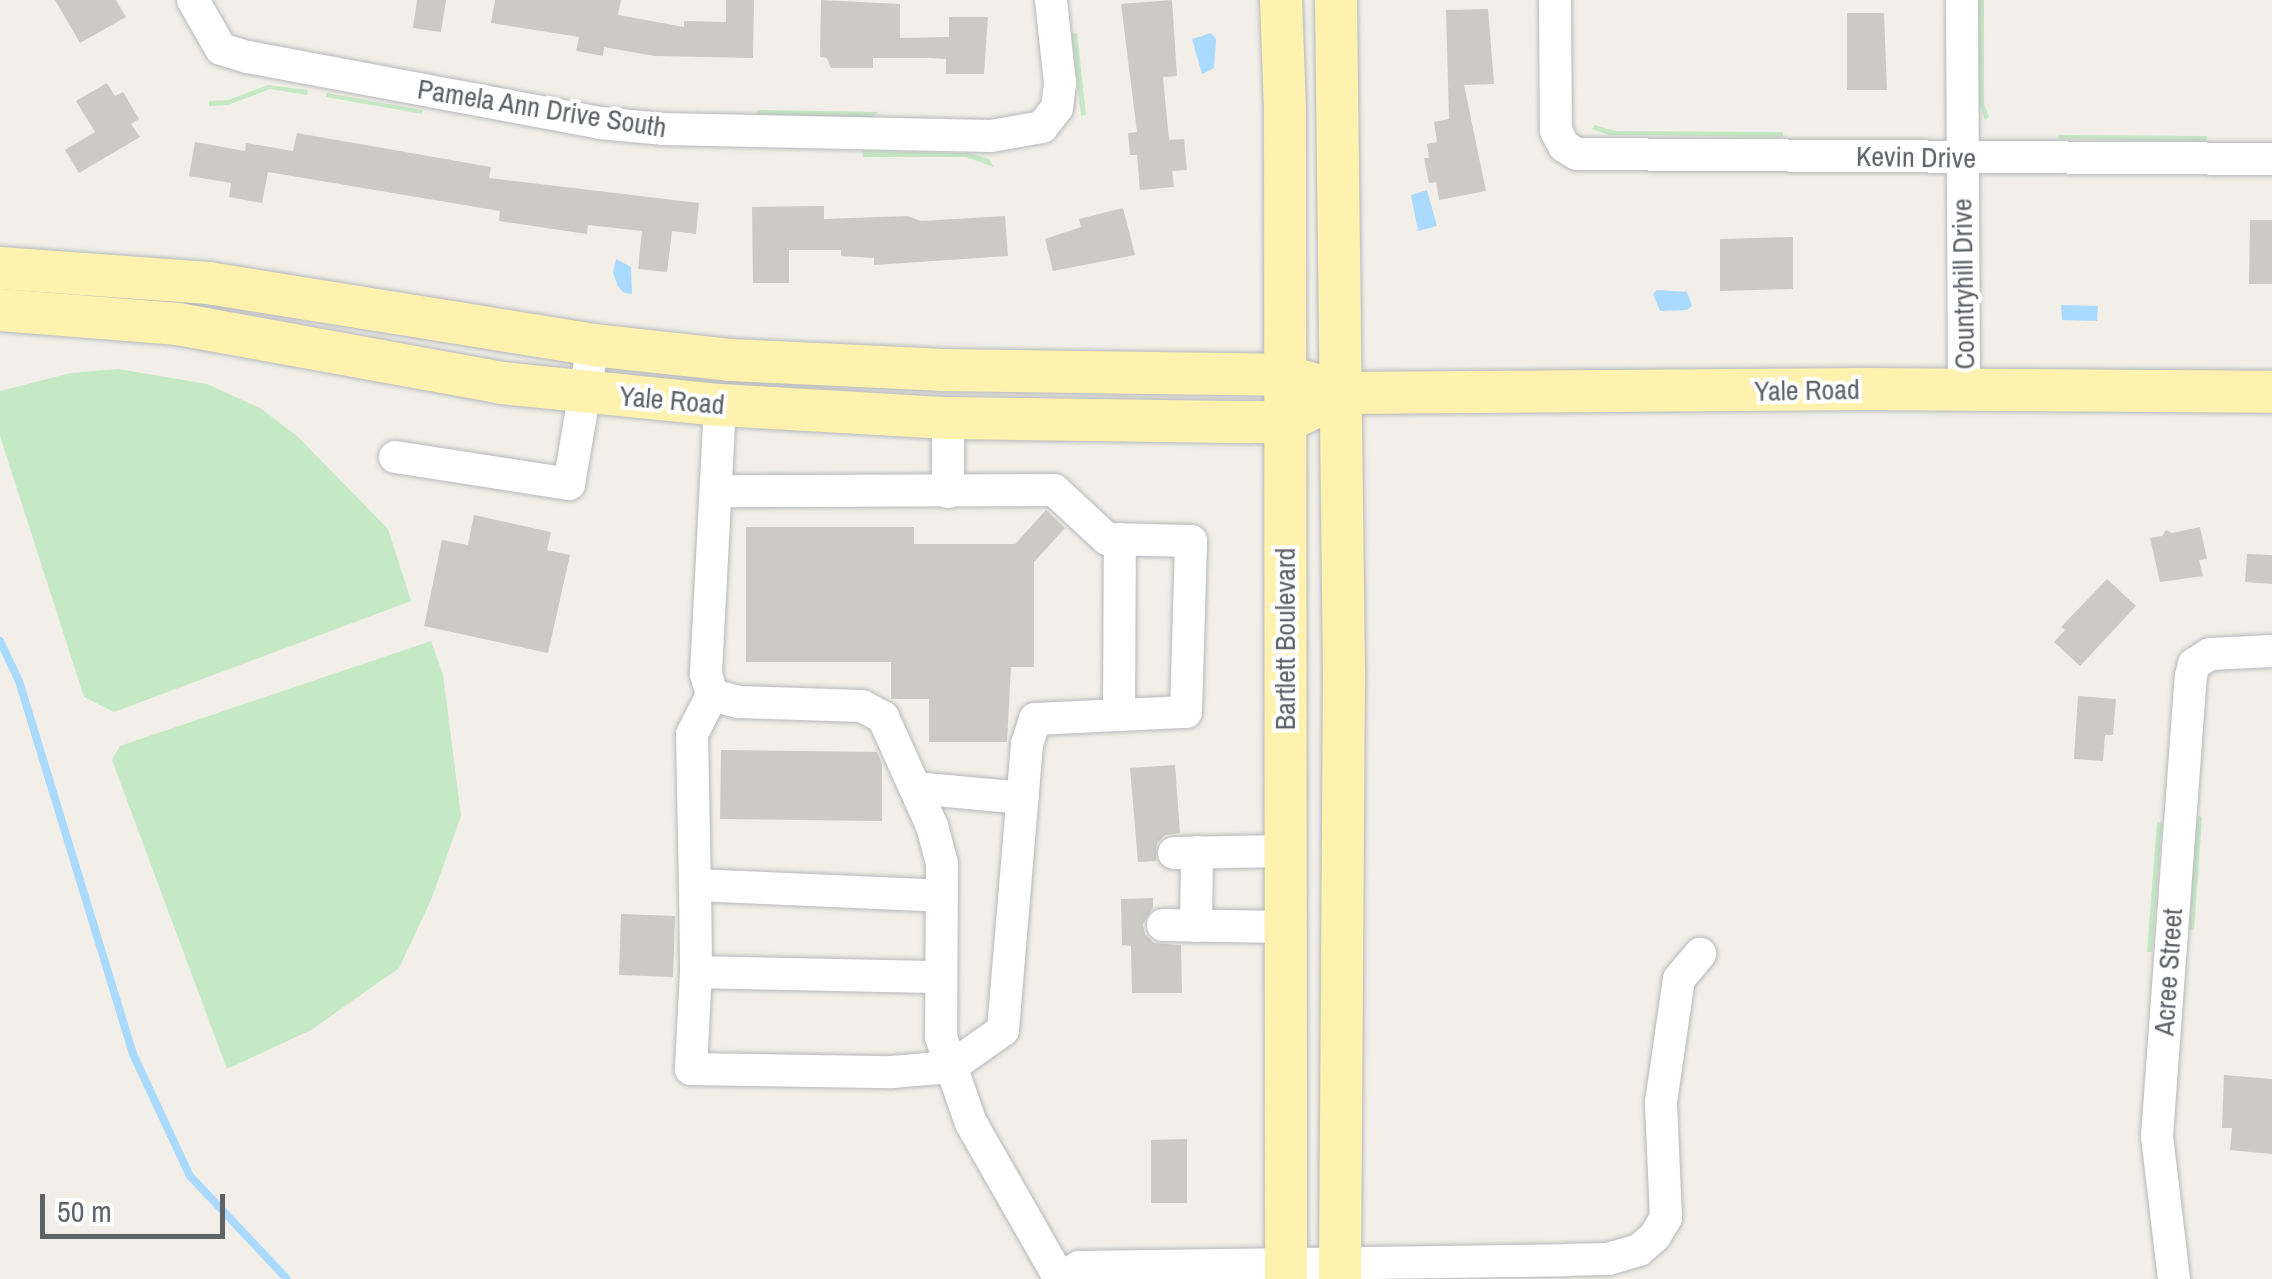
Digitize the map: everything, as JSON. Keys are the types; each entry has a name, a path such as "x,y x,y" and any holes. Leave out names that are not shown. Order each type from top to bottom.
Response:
{"main road":[{"name":"Bartlett Boulevard","path":"1281,0 1285,110 1282,375 1286,422 1286,1271"},
{"name":"Bartlett Boulevard","path":"1336,0 1343,393 1340,1270"},
{"name":"Yale Road","path":"0,268 208,282 594,346 731,360 921,369 1282,375 1343,393 1964,389 2272,392"},
{"name":"Yale Road","path":"0,310 107,316 246,333 502,382 720,404 948,418 1286,422 1343,393"},
{"path":"1284,888 1343,886"}],"street":[{"name":"Pamela Ann Drive South","path":"193,0 214,60 321,73 630,127 991,136 1042,127 1057,108 1051,0"},
{"name":"Kevin Drive","path":"1555,0 1556,130 1564,146 1577,154 2272,160"},
{"name":"Countryhill Drive","path":"1962,0 1964,389"},
{"path":"395,457 569,484 594,346"},
{"path":"718,491 1054,490 1107,539 1191,541 1186,712 1035,719 1022,798 1004,1030 951,1066 892,1072 692,1069 696,972 692,734 712,695 706,674 720,404"},
{"path":"948,418 948,492"},
{"path":"1119,715 1120,539"},
{"name":"Acree Street","path":"2174,1279 2157,1136 2194,664 2218,652 2272,650"},
{"path":"712,695 738,702 862,706 883,717 915,788 942,864 941,1037 971,1123 1060,1279 1079,1267 1340,1270 1608,1258 1639,1250 1655,1236 1666,1218 1668,1196 1660,1122 1671,1030 1679,979 1700,954"},
{"path":"915,788 1022,798"},
{"path":"1196,926 1186,852 1284,888"},
{"path":"695,885 942,896"},
{"path":"1163,926 1196,926 1284,888"},
{"path":"696,972 941,977"}],"green space":[{"path":"1979,0 1984,0 1984,104 1989,117 1985,120 1979,102"},
{"path":"1077,33 1086,115 1081,116 1072,34"},
{"path":"268,85 308,90 307,95 270,89 228,105 209,106 209,101 229,100"},
{"path":"327,93 422,110 422,114 326,97"},
{"path":"758,110 878,112 873,117 756,115"},
{"path":"1595,125 1615,131 1783,132 1783,137 1609,135 1592,129"},
{"path":"2059,135 2207,136 2207,141 2058,139"},
{"path":"862,151 969,153 989,159 994,167 966,157 863,157"},
{"path":"118,369 207,384 260,408 297,436 388,529 411,601 114,712 84,697 0,436 0,391 71,373"},
{"path":"431,641 443,675 461,816 431,900 399,968 311,1030 227,1069 112,760 120,746"},
{"path":"2197,816 2202,817 2194,930 2189,930"},
{"path":"2157,822 2162,823 2152,952 2147,952"}],"water":[{"path":"1211,33 1216,39 1214,68 1202,74 1192,39"},
{"path":"1427,190 1437,226 1418,231 1411,195"},
{"path":"616,259 631,267 632,294 624,293 618,286 613,273"},
{"path":"1657,290 1687,292 1692,306 1687,310 1660,311 1653,294"},
{"path":"2061,305 2098,306 2097,321 2062,320"}],"building":[{"path":"55,0 116,0 126,17 80,43"},
{"path":"417,0 446,0 441,32 413,28"},
{"path":"495,0 621,0 618,15 684,27 684,21 726,22 726,0 754,0 753,58 654,56 604,47 603,56 576,51 579,37 491,23"},
{"path":"821,0 900,4 900,38 949,37 949,17 988,17 984,74 946,74 946,59 930,58 873,58 873,68 831,68 827,58 820,57"},
{"path":"1172,0 1177,76 1163,77 1169,140 1184,139 1187,170 1172,171 1174,187 1140,190 1137,155 1130,155 1128,133 1137,132 1121,4"},
{"path":"1488,9 1494,84 1464,85 1486,191 1439,200 1436,182 1429,183 1424,158 1429,158 1427,144 1437,142 1434,122 1449,119 1446,10"},
{"path":"1847,13 1884,13 1887,90 1847,90"},
{"path":"107,83 115,96 123,92 139,119 131,124 140,137 79,173 65,150 95,132 76,101"},
{"path":"297,133 491,167 489,178 699,203 696,234 672,231 667,272 638,269 642,231 588,225 587,234 499,221 500,211 268,172 262,203 229,197 231,183 189,176 195,142 245,151 246,143 293,151"},
{"path":"824,206 824,219 907,216 921,221 1005,216 1008,256 874,265 874,258 841,256 841,250 789,250 789,283 753,283 752,207"},
{"path":"1123,208 1135,255 1053,271 1045,239 1081,227 1079,219"},
{"path":"2250,220 2272,220 2272,284 2249,284"},
{"path":"1793,237 1793,289 1720,291 1720,239"},
{"path":"1046,510 1065,528 1034,562 1034,667 1011,667 1007,742 929,742 929,699 891,699 891,662 746,662 746,527 914,527 914,544 1015,544"},
{"path":"474,515 551,532 547,550 570,555 548,653 424,626 442,540 468,545"},
{"path":"2200,527 2207,559 2199,560 2203,576 2160,582 2150,538 2162,536 2166,530 2172,533"},
{"path":"2247,554 2272,555 2272,584 2245,582"},
{"path":"2107,579 2136,606 2080,666 2054,642 2065,630 2061,627"},
{"path":"2078,696 2116,699 2113,735 2105,735 2103,761 2074,759"},
{"path":"721,750 877,752 882,764 882,821 720,819"},
{"path":"1175,765 1180,833 1165,835 1157,843 1156,861 1138,862 1130,768"},
{"path":"1153,898 1153,908 1143,924 1145,934 1154,943 1181,945 1182,993 1132,993 1131,946 1122,945 1121,899"},
{"path":"621,914 675,916 673,977 619,975"},
{"path":"2224,1075 2272,1079 2272,1154 2230,1150 2232,1128 2222,1128"},
{"path":"1187,1139 1187,1203 1151,1203 1151,1140"}],"waterway":[{"path":"0,641 19,681 133,1054 190,1176 287,1279"}]}
